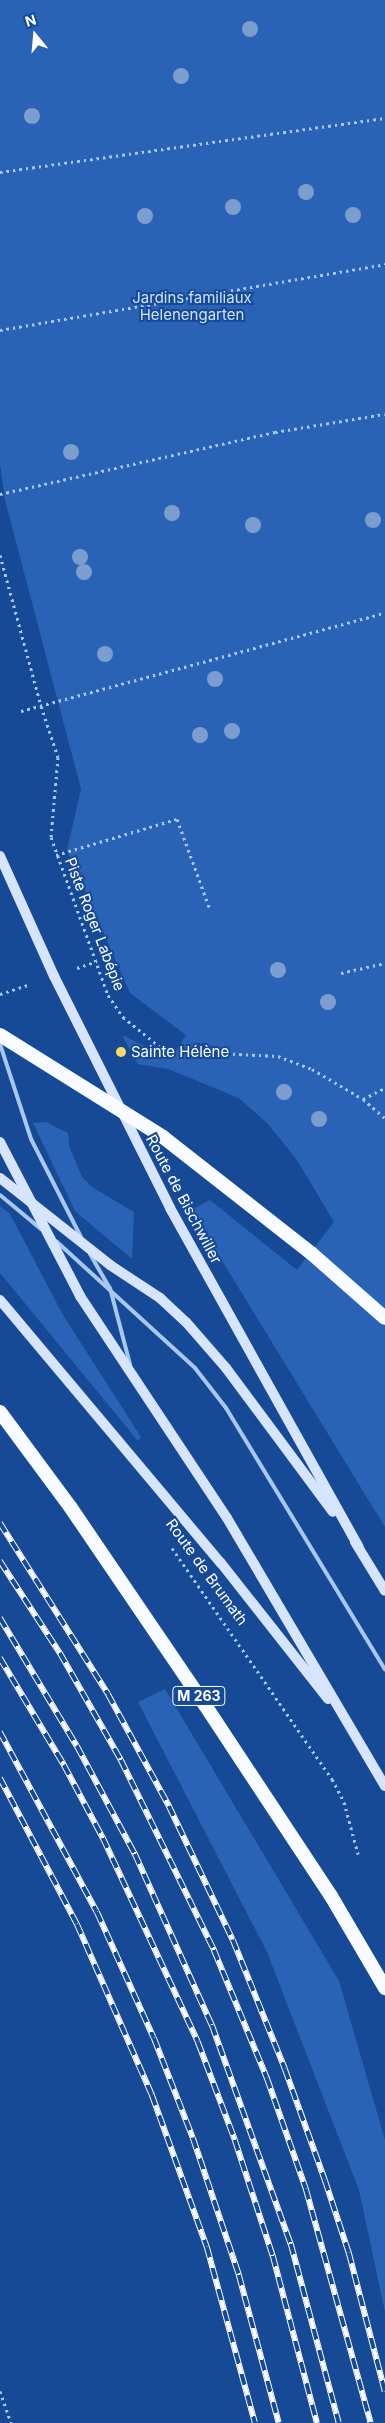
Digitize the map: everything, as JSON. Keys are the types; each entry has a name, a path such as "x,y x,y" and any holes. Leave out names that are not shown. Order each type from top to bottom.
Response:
{"highway":[{"path":"0,1035 163,1137 311,1253 385,1320"},
{"name":"M 263","path":"0,1412 71,1508 205,1705 331,1896 385,1988"}],"main road":[{"name":"Route de Bischwiller","path":"0,856 13,891 166,1199 358,1547"},
{"path":"0,1142 30,1203"},
{"name":"Route de Brumath","path":"0,1178 30,1203 160,1298 186,1322 226,1368 358,1547 385,1591"},
{"name":"Route de Brumath","path":"30,1203 80,1296 135,1383 227,1518 385,1786"},
{"name":"Route de Brumath","path":"0,1300 221,1563 352,1729"}],"lane":[{"path":"0,1044 31,1138 84,1243 110,1288 135,1383"},
{"path":"0,1195 110,1288 195,1368 226,1408 385,1670"}],"path":[{"path":"0,172 385,118"},
{"path":"0,330 385,264"},
{"path":"0,494 276,432 385,414"},
{"name":"Piste Roger Labépie","path":"0,555 41,706 58,757 51,837 108,995 123,1017 160,1047 181,1052 278,1056 312,1069 364,1099 385,1118"},
{"path":"21,711 385,613"},
{"path":"56,854 177,819 210,909"},
{"path":"341,973 385,963"},
{"path":"364,1099 385,1088"},
{"name":"Route de Brumath","path":"170,1545 332,1779 344,1802 358,1854"},
{"path":"0,2391 11,2423"}],"green space":[{"name":"Jardins familiaux Helenengarten","path":"0,0 385,0 385,1527 191,1210 210,1200 297,1270 334,1222 297,1160 268,1124 239,1098 168,1069 138,1064 122,1035 171,1059 186,1035 130,993 67,850 81,789 5,500 0,464"},
{"path":"46,1122 68,1133 69,1146 82,1177 92,1187 134,1212 132,1259 75,1211 33,1123"},
{"path":"0,1206 10,1214 63,1315 141,1437 138,1441 0,1273"},
{"path":"165,1689 339,1981 385,2140 385,2312 359,2190 267,1952 138,1702"}],"railway":[{"path":"0,1523 108,1694 169,1806 233,1940 285,2069 325,2180 349,2253 385,2391"},
{"path":"0,1561 60,1653 121,1760 214,1950 267,2078 306,2189 371,2423"},
{"path":"0,1618 77,1746 135,1854 212,2025 291,2244 339,2423"},
{"path":"0,1658 64,1765 103,1838 198,2042 235,2140 273,2256 317,2423"},
{"path":"0,1732 97,1912 154,2038 193,2138 239,2275 279,2423"},
{"path":"0,1778 77,1924 152,2095 207,2247 255,2423"}],"place":[{"name":"Sainte Hélène","path":"121,1052"}]}
